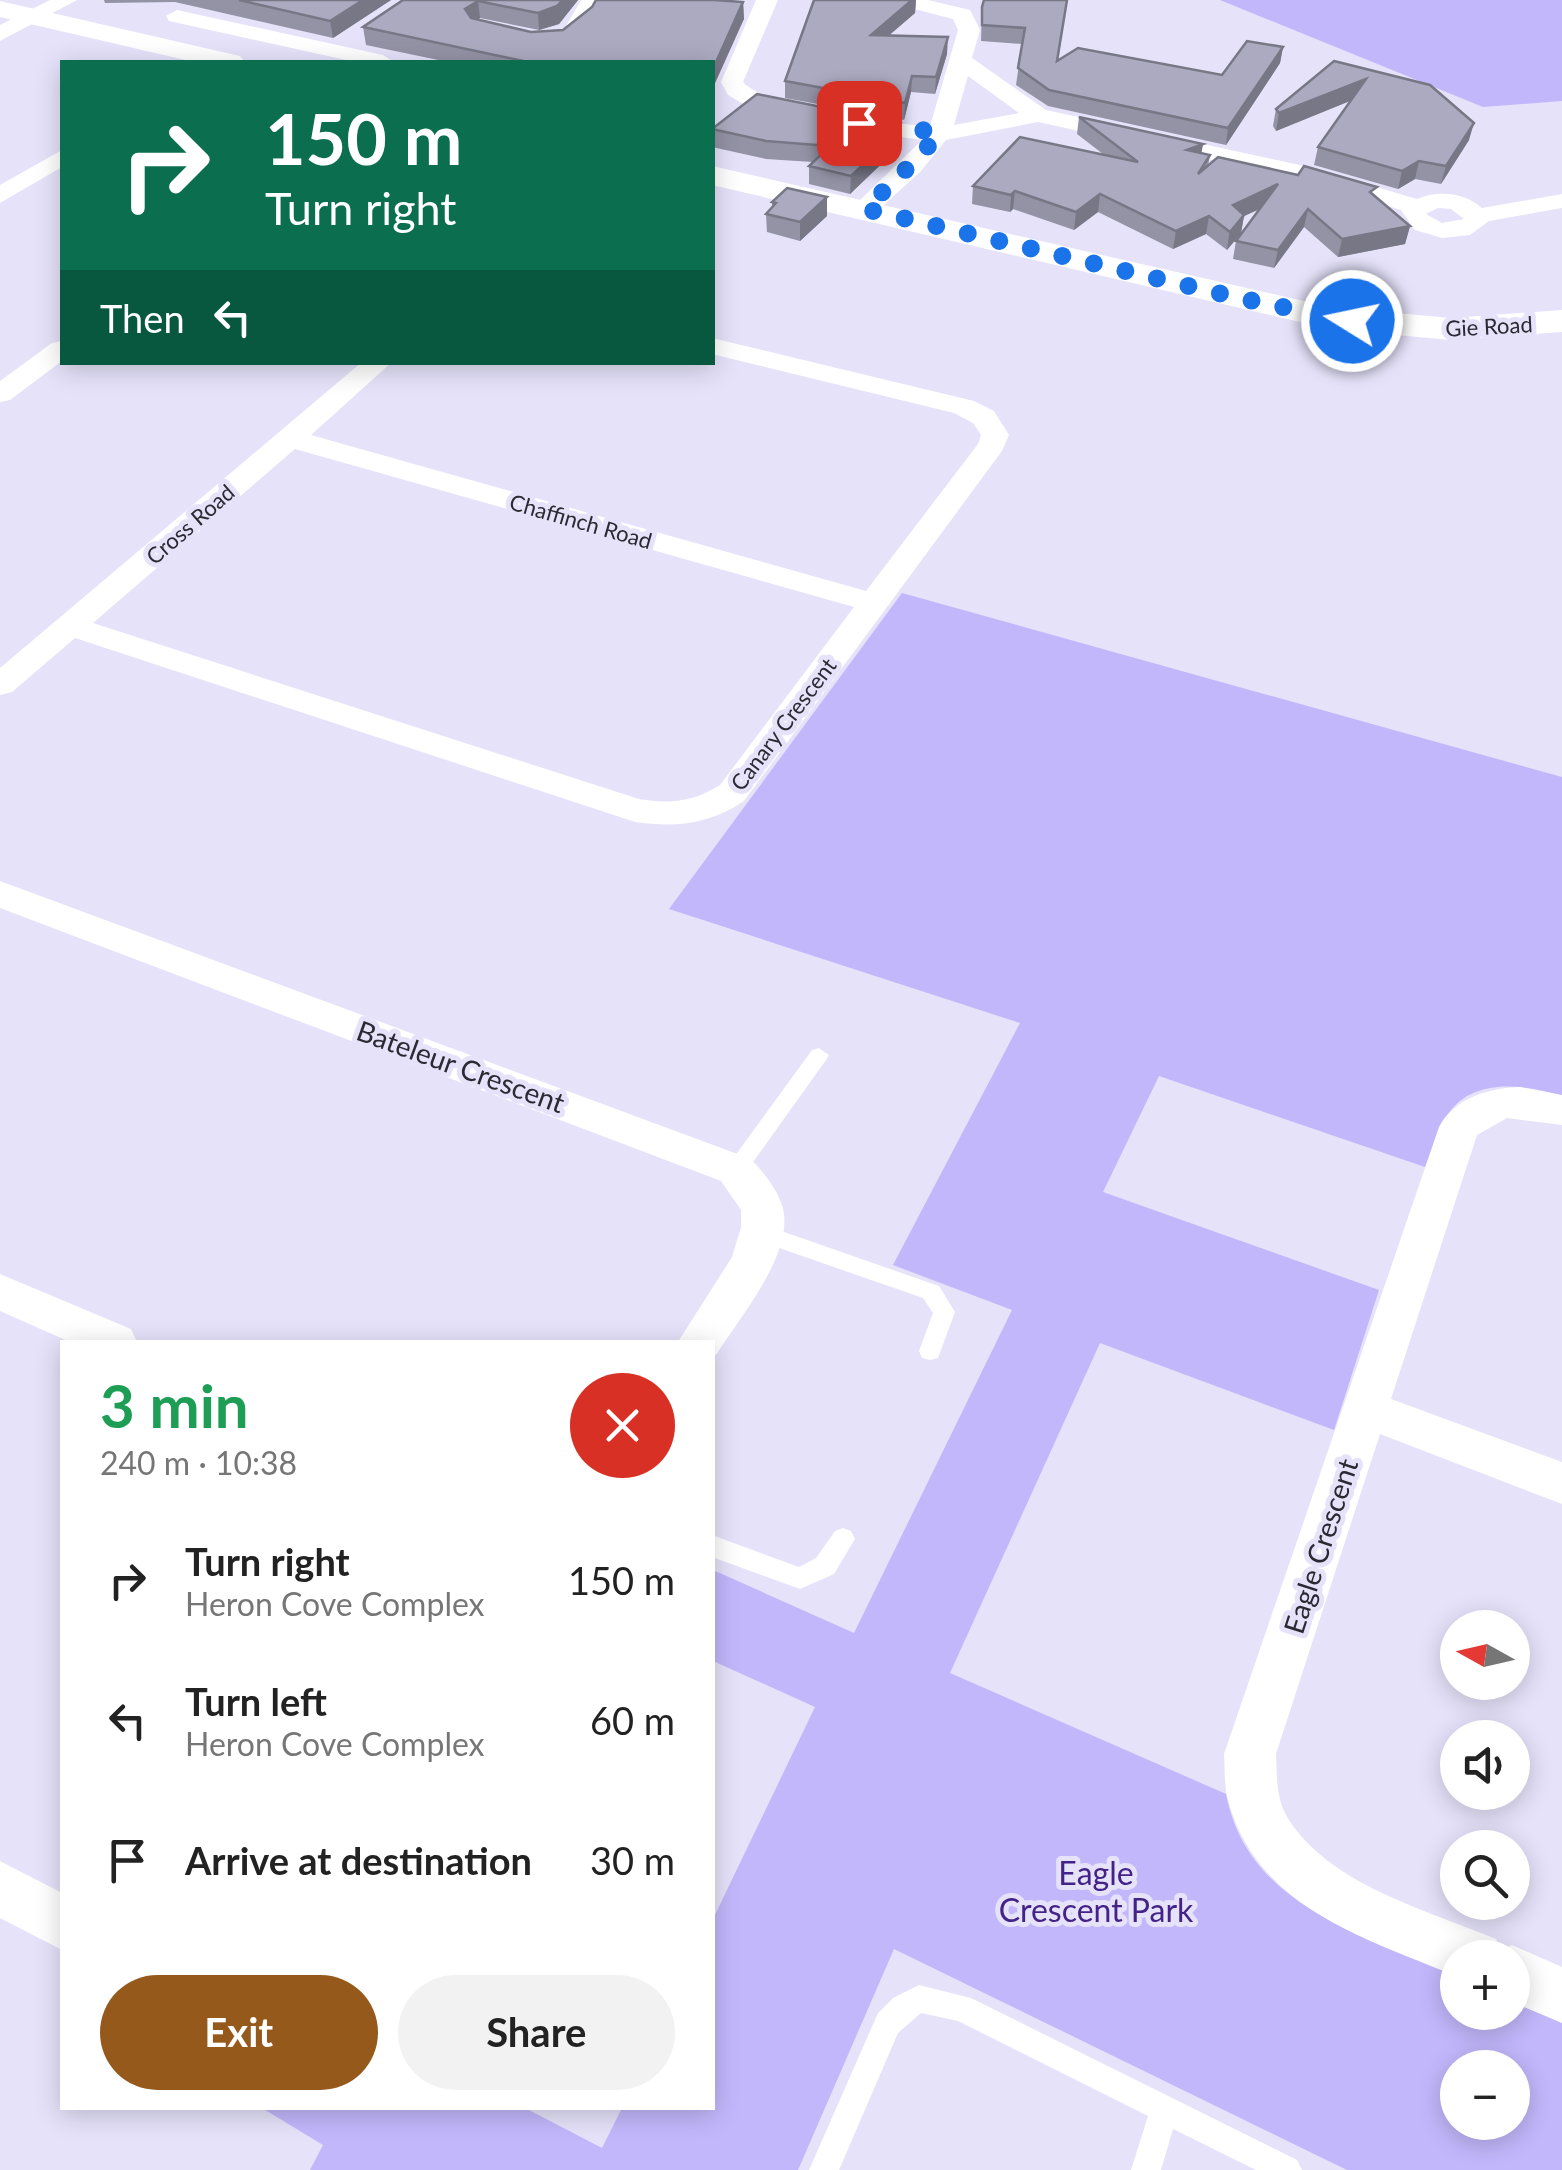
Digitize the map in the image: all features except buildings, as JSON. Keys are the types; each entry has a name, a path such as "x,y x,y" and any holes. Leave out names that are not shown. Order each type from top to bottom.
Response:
{"street":[{"path":"0,34 66,0"},
{"path":"524,35 548,40 568,36 592,0"},
{"path":"767,0 732,82 736,90 753,100 859,123 949,127 1038,115 1309,174 1415,206 1412,211 1417,221 1446,230 1466,229 1477,221 1477,216 1562,201"},
{"path":"877,212 949,127 958,60 969,30 966,18 902,0"},
{"path":"0,9 214,60"},
{"path":"177,16 374,60"},
{"path":"336,52 366,31"},
{"path":"958,60 1038,115"},
{"path":"0,196 60,162"},
{"name":"Gie Road","path":"715,176 1352,321 1451,329 1562,321"},
{"name":"Canary Crescent","path":"71,626 635,810 666,815 698,811 732,793 992,446 995,435 991,424 964,407 715,347"},
{"path":"0,394 60,350"},
{"name":"Cross Road","path":"0,684 375,365"},
{"name":"Chaffinch Road","path":"288,438 874,603"},
{"name":"Bateleur Crescent","path":"0,894 736,1170"},
{"name":"Eagle Crescent","path":"1440,1941 1307,1880 1284,1859 1253,1808 1248,1781 1250,1754 1460,1127 1486,1107 1504,1102 1562,1110"},
{"path":"701,1340 749,1264 762,1233 762,1208 736,1170"},
{"path":"0,1292 110,1340"},
{"path":"1366,1409 1562,1483"},
{"path":"0,1888 60,1922"},
{"path":"1530,1981 1562,1995"}],"lane":[{"path":"736,1170 820,1055"},
{"path":"762,1233 931,1292 944,1312 930,1350"},
{"path":"715,1547 800,1578 825,1566 842,1539"},
{"path":"824,2170 888,2024 903,2008 919,1999 961,2008 1287,2170"},
{"path":"1146,2170 1165,2109"}],"green space":[{"path":"1220,0 1562,0 1562,101 1483,107"},
{"name":"Eagle Crescent Park","path":"902,593 1562,777 1562,1096 1504,1086 1475,1092 1462,1099 1447,1116 1425,1167 1159,1076 1103,1192 1379,1290 1334,1430 1100,1343 950,1673 1226,1794 1238,1833 1258,1865 1284,1891 1349,1930 1440,1969 1440,2030 1530,2030 1530,2008 1562,2023 1562,2170 1347,2170 894,1949 798,2170 310,2170 323,2145 265,2110 529,2110 602,2148 621,2110 715,2110 715,1915 815,1707 715,1662 715,1571 854,1633 1012,1310 893,1265 1020,1023 669,909"}],"route":[{"path":"859,123 938,132 924,152 865,209 1110,269 1352,321"}]}
